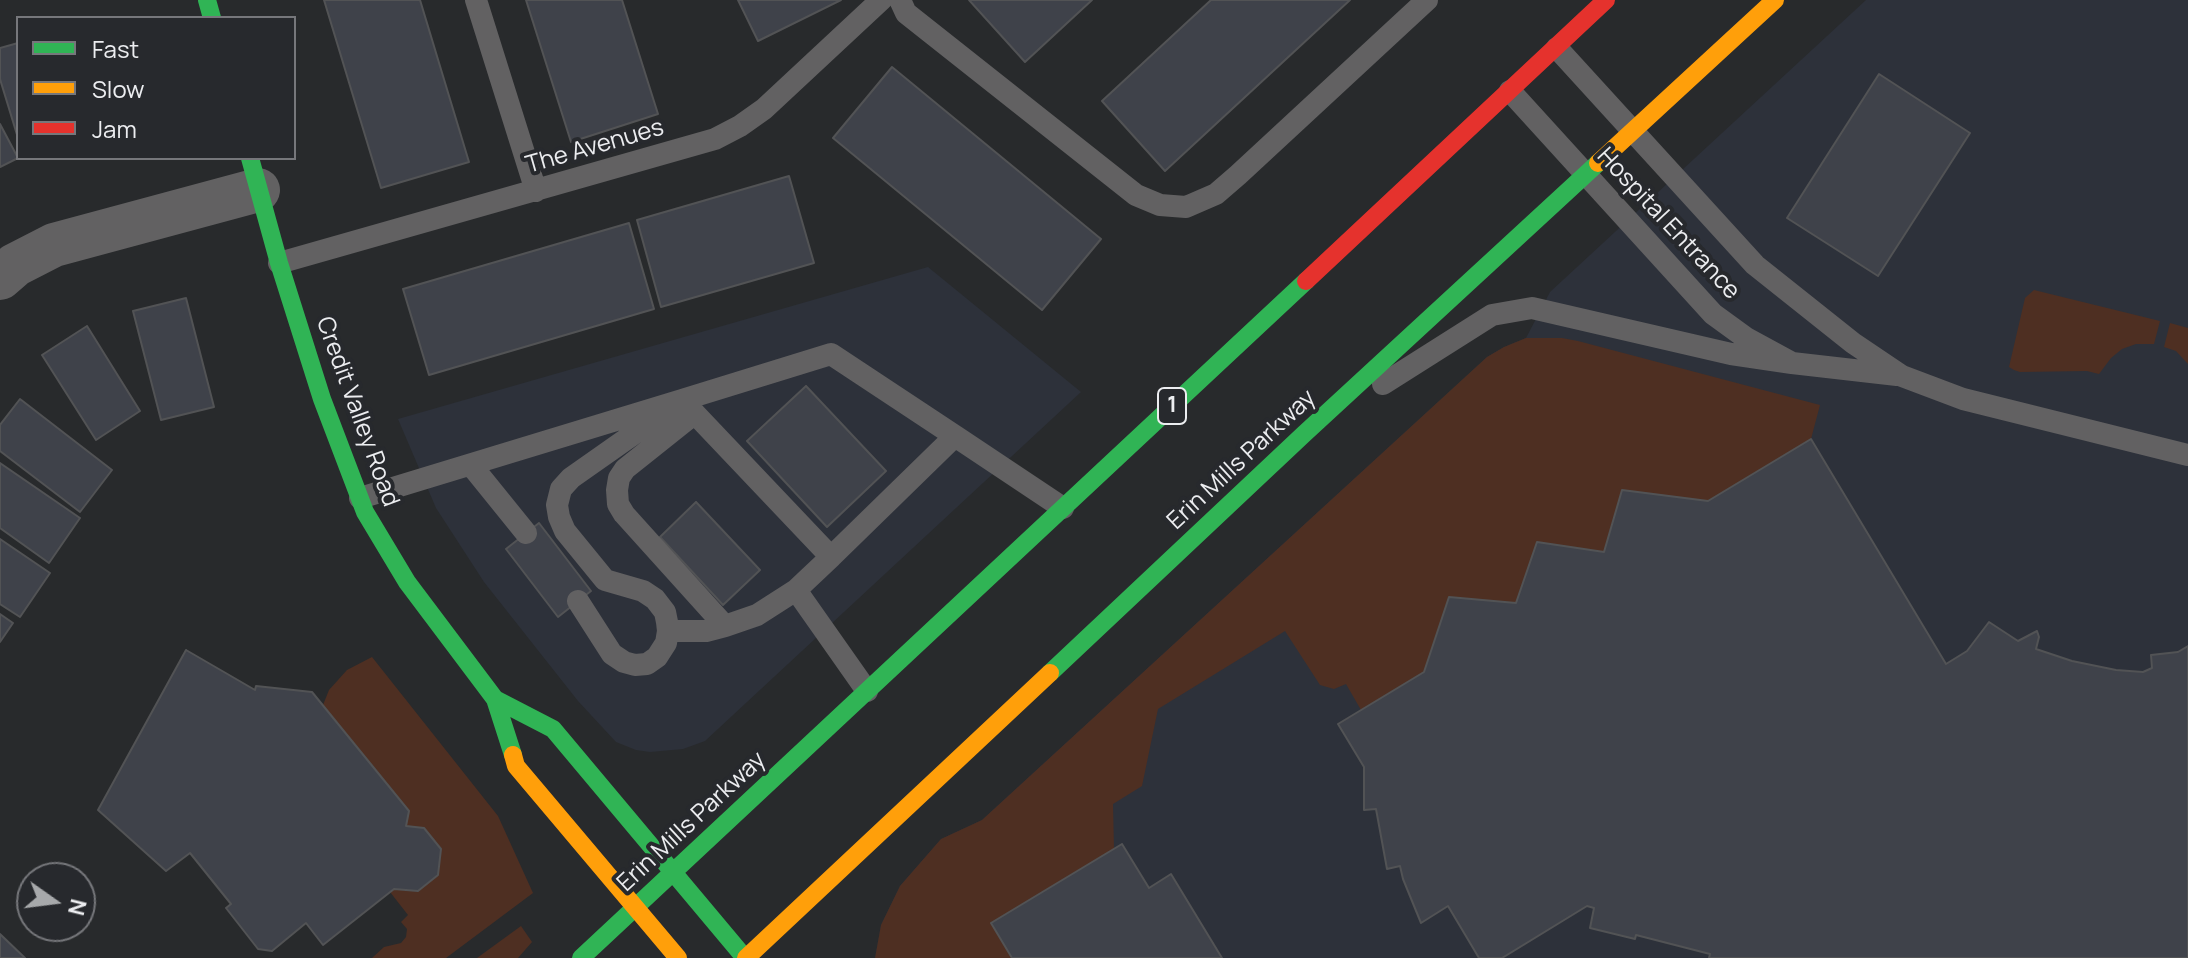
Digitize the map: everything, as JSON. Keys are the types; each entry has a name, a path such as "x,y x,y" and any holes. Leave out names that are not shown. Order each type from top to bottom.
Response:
{"main road":[{"name":"Erin Mills Parkway","path":"581,958 1606,0"},
{"name":"Erin Mills Parkway","path":"746,958 1304,434 1775,0"},
{"name":"Credit Valley Road","path":"254,174 322,399 365,512 407,582 495,699 516,766 678,958"},
{"name":"Credit Valley Road","path":"495,699 553,729 746,958"}],"street":[{"path":"0,278 15,265 54,245 254,174"}],"lane":[{"path":"476,0 536,191"},
{"name":"The Avenues","path":"279,263 715,139 764,109 881,0"},
{"path":"900,0 906,13 1136,195 1160,205 1186,207 1216,194 1427,0"},
{"path":"1717,54 1752,0"},
{"name":"Hospital Entrance","path":"1557,48 1755,265 1853,343 1902,376 1963,399 2188,455"},
{"name":"Hospital Entrance","path":"1510,91 1713,314 1746,338 1792,363 1902,376"},
{"path":"1304,434 1492,315 1532,308 1731,354 1792,363"},
{"path":"360,498 688,407 831,354 1063,508"},
{"path":"688,407 831,557"},
{"path":"688,407 625,469 619,478 618,504 725,626"},
{"path":"578,601 612,654 624,662 647,664 657,657 666,643 665,612 655,599 643,591 605,580 565,531 557,505 561,489 571,478 688,407"},
{"path":"668,631 706,631 725,626 757,615 796,590 955,436"},
{"path":"471,465 526,533"},
{"path":"796,590 867,691"}],"shaded area":[{"path":"1866,0 2188,0 2188,958 875,958 881,925 900,886 941,839 982,820 1487,357 1526,338 1550,292"},
{"path":"928,267 1081,392 705,741 683,749 650,752 616,742 578,701 484,582 436,508 398,419"},
{"path":"2034,290 2160,321 2154,344 2136,344 2122,349 2099,374 2087,371 2014,370 2009,367 2025,298"},
{"path":"2170,323 2188,328 2188,364 2176,351 2164,347"},
{"path":"1526,338 1578,341 1820,405 1811,439 1708,501 1604,552 1537,542 1516,603 1450,598 1424,672 1361,710 1346,684 1334,689 1320,685 1285,631 1158,709 1142,786 1113,804 1114,849 991,923 1012,958 875,958 881,925 900,886 941,839 982,820 1487,357"},
{"path":"372,657 498,816 533,893 446,958 372,958 384,947 401,943 406,937 407,929 401,922 408,915 390,892 438,875 441,849 424,828 406,826 409,811 323,705 329,690 347,670"},
{"path":"521,926 532,942 518,958 477,958"}],"building":[{"path":"324,0 420,0 469,162 381,188"},
{"path":"526,0 622,0 658,114 571,142"},
{"path":"738,0 841,0 758,41"},
{"path":"969,0 1092,0 1025,62"},
{"path":"1211,0 1350,0 1165,171 1102,101"},
{"path":"16,44 16,131 0,79 0,48"},
{"path":"892,67 1101,239 1042,310 833,138"},
{"path":"1879,74 1970,133 1878,276 1787,218"},
{"path":"0,124 16,159 0,167"},
{"path":"789,176 814,263 661,307 637,220"},
{"path":"629,223 654,309 429,375 403,289"},
{"path":"186,298 214,407 161,420 133,311"},
{"path":"87,326 140,411 96,440 42,355"},
{"path":"806,386 886,471 827,527 747,441"},
{"path":"20,399 112,470 80,512 0,451 0,425"},
{"path":"1811,439 1946,664 1967,651 1989,622 2018,641 2037,631 2036,649 2072,661 2116,670 2143,672 2152,668 2151,655 2178,652 2188,646 2188,958 1709,958 1710,954 1636,935 1635,939 1590,928 1594,908 1587,906 1502,958 1479,958 1448,906 1421,923 1400,866 1387,869 1376,809 1364,810 1364,767 1338,724 1424,672 1449,597 1516,603 1537,542 1604,552 1622,490 1708,501"},
{"path":"0,463 80,518 49,563 0,528"},
{"path":"696,502 760,570 723,605 660,537"},
{"path":"539,523 591,591 558,617 506,549"},
{"path":"0,539 50,573 20,617 0,604"},
{"path":"0,614 13,623 0,642"},
{"path":"186,650 255,690 256,686 312,692 409,811 406,826 424,828 441,849 438,875 418,891 394,889 323,945 306,923 272,951 258,949 226,908 231,904 190,853 166,871 98,810"},
{"path":"1122,844 1149,888 1171,874 1222,958 1012,958 991,923"},
{"path":"0,934 25,958 0,958"}],"traffic: fast":[{"path":"207,0 211,16"},
{"path":"251,160 322,399 365,512 407,582 495,699 513,755"},
{"path":"1050,673 1598,163"},
{"path":"581,958 1306,281"},
{"path":"495,699 553,729 745,958"}],"traffic: slow":[{"path":"1598,163 1775,0"},
{"path":"746,958 1050,673"},
{"path":"513,755 516,766 678,958"}],"traffic: jam":[{"path":"1306,281 1606,0"}]}
